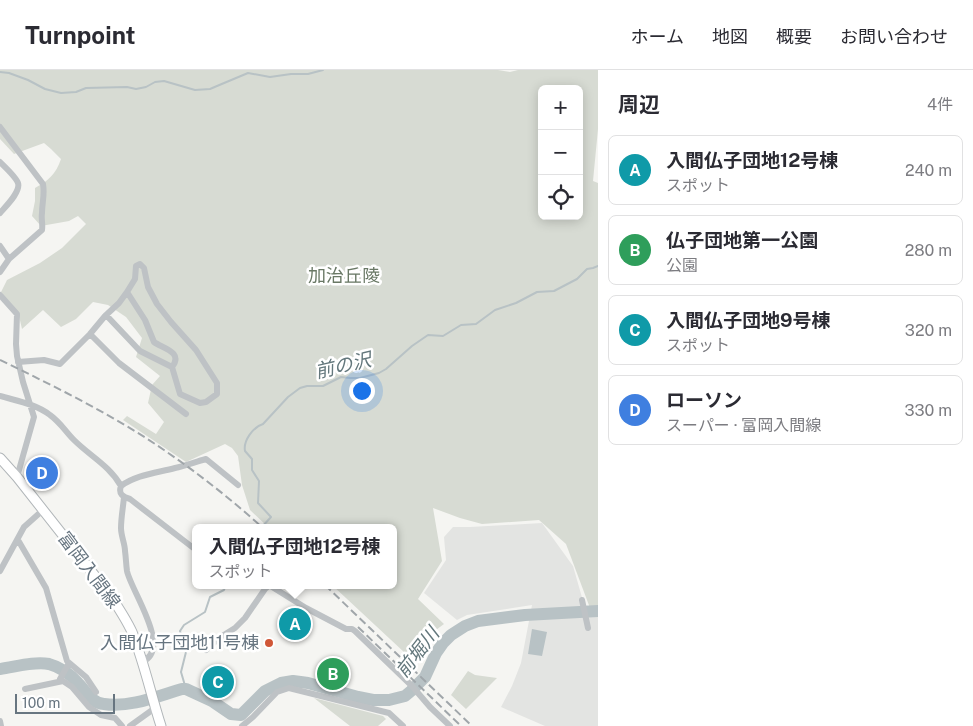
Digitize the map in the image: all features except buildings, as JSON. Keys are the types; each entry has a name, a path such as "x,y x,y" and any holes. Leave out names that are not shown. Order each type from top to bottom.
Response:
{"main road":[{"name":"富岡入間線","path":"0,458 110,595 131,630 160,726"}],"street":[{"path":"0,127 43,184 45,194 41,216 42,230 9,259 0,272"},
{"path":"0,162 18,182 19,186 15,195 0,213"},
{"path":"0,246 9,259"},
{"path":"18,362 44,360 60,364 128,292 135,278 136,266 140,264 144,268 148,287 157,304 196,350 217,384 217,394 206,402 200,403 180,394"},
{"path":"128,292 145,320 154,342 169,349 176,358 176,362 172,367"},
{"path":"0,294 17,314 16,344 18,362 22,382 34,417 17,477"},
{"path":"106,315 140,351 172,367 180,394 174,405"},
{"path":"90,334 119,363 186,414"},
{"path":"0,396 30,404 50,414 74,440 106,466 121,486 121,494 124,497 130,499 192,547"},
{"path":"121,486 141,476 206,459 238,485"},
{"path":"124,497 121,529 127,571 130,582 147,615 154,639 150,656 142,662"},
{"path":"1,565 18,540 24,527 43,510"},
{"path":"18,540 46,588 67,661 65,671 72,687 89,707 102,716 115,718 122,726"},
{"path":"206,650 219,638 236,628 265,589"},
{"path":"275,589 338,625 346,629 352,629 414,688 450,726"},
{"path":"582,600 588,628"},
{"path":"25,689 65,671 86,677 96,692"},
{"path":"242,726 277,692 289,688 389,713 404,726"},
{"path":"130,726 153,701"},
{"path":"0,721 1,726"}],"shaded area":[{"path":"542,523 573,566 587,615 598,614 598,726 545,726 501,707 521,663 532,605 467,615 457,620 424,593 446,560 444,537 453,527"},
{"path":"532,629 547,632 542,656 528,654"}],"green space":[{"name":"加治丘陵","path":"0,70 498,70 510,72 518,70 598,70 598,129 593,181 598,183 598,615 593,616 566,544 539,520 482,524 433,508 442,561 418,599 444,624 405,653 336,589 397,589 397,524 265,524 250,510 242,485 238,456 232,448 225,444 186,462 123,420 127,416 156,434 164,422 148,403 152,385 160,376 136,357 142,338 126,317 108,305 93,302 76,319 61,327 43,310 22,329 19,316 1,292 7,280 40,263 62,248 86,224 78,216 69,221 41,226 32,216 35,188 51,176 57,169 61,159 44,143 14,154 0,139"},
{"path":"333,657 348,669 338,684 319,679"},
{"path":"468,671 475,675 497,678 466,709 451,695"},
{"path":"314,698 383,716 386,719 378,726 350,726"}],"waterway":[{"path":"0,72 9,73 45,89 61,93 76,92 86,88 127,87 136,89 146,87 155,82 164,81 195,90 210,89 248,73 270,77 308,74 323,70"},
{"name":"前の沢","path":"265,524 271,517 258,503 259,481 252,470 252,459 245,451 245,447 252,431 263,424 288,397 300,388 323,386 341,377 360,378 379,373 428,335 443,336 461,325 476,324 495,310 516,303 537,292 554,291 577,279 587,269 598,266"},
{"name":"前の沢","path":"186,689 181,672 186,652 180,631 184,625 205,612 210,597 224,589"},
{"name":"前堀川","path":"0,669 37,663 53,665 72,677 92,699 104,704 134,703 186,689 212,701 231,714 241,715 265,691 281,683 293,681 308,683 373,700 389,700 405,696 425,677 436,653 443,643 465,626 478,621 525,615 598,611"}],"railway":[{"path":"0,360 84,402 145,437 203,478 258,524"},
{"path":"329,589 472,726"},
{"path":"358,627 461,726"}],"place":[{"name":"ローソン","path":"42,473"},
{"name":"入間仏子団地12号棟","path":"295,624"},
{"name":"入間仏子団地11号棟","path":"269,643"},
{"name":"仏子団地第一公園","path":"333,674"},
{"name":"入間仏子団地9号棟","path":"218,682"}]}
